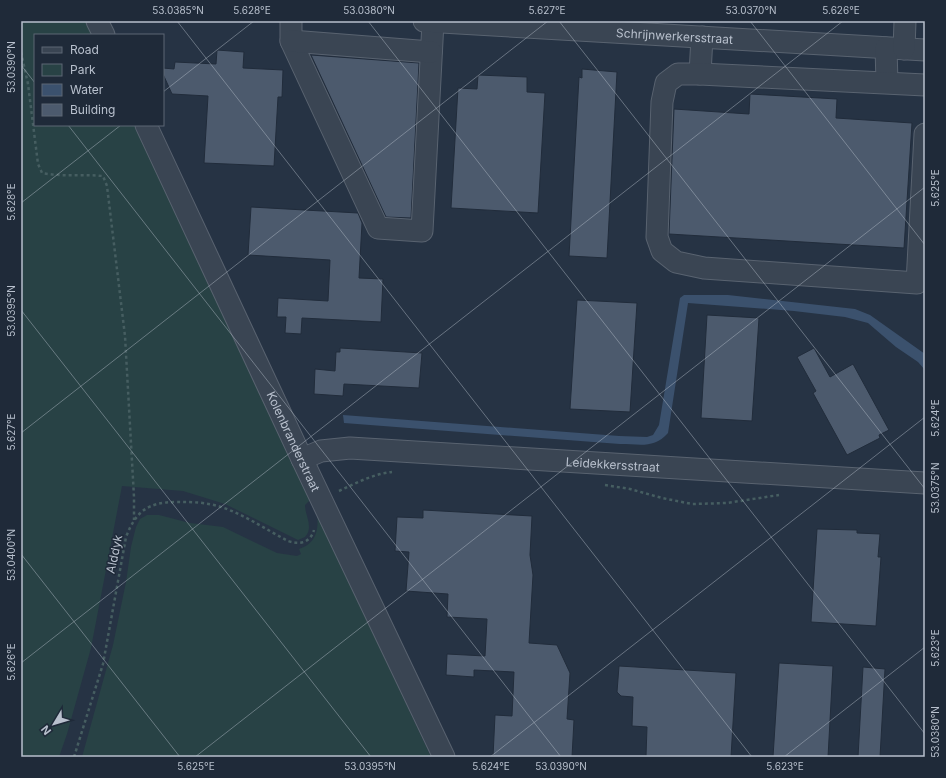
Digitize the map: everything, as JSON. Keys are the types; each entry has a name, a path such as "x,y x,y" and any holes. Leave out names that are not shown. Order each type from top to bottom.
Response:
{"street":[{"path":"97,21 104,34"},
{"name":"Schrijnwerkersstraat","path":"424,21 925,50"},
{"path":"887,82 895,48 905,21"},
{"path":"291,31 378,228 422,231 433,22"},
{"path":"291,31 431,52"},
{"path":"700,74 702,37"},
{"path":"925,85 887,82 678,74 666,82 662,102 657,237 662,251 676,262 704,268 917,283 925,134"},
{"name":"Kolenbranderstraat","path":"146,126 302,459 444,757"},
{"name":"Leidekkersstraat","path":"302,459 322,451 350,448 925,482"}],"path":[{"path":"21,52 28,84 38,164 42,173 52,175 103,176 108,186 125,336 134,520"},
{"path":"321,499 362,480 396,471"},
{"path":"601,484 630,489 662,498 692,504 728,503 781,495"},
{"name":"Alddyk","path":"74,757 103,664 124,544 134,520 147,508 155,504 166,502 200,502 223,508 296,544 308,541 314,529 313,524"}],"green space":[{"path":"21,21 85,21 92,34 34,34 34,126 134,126 309,496 309,501 305,505 305,509 309,529 305,537 298,540 225,504 183,491 122,486 91,648 59,757 21,757"},
{"path":"317,514 431,757 82,757 113,645 126,582 131,547 136,527 140,519 147,515 159,515 190,523 223,527 277,553 297,556 301,554 299,549 309,544 315,536 317,531"}],"water":[{"path":"684,295 728,295 855,309 870,315 925,354 925,370 918,362 896,347 868,323 845,317 794,311 688,303 668,433 663,438 652,444 620,444 344,423 343,415 619,436 647,437 653,435 659,425 680,298"}],"building":[{"path":"217,50 244,52 243,68 283,70 282,97 278,97 274,166 204,163 208,96 172,94 164,76 164,68 174,69 175,62 216,64"},
{"path":"311,55 419,63 411,218 386,217"},
{"path":"582,69 617,72 607,258 569,256 579,77 582,78"},
{"path":"478,75 527,77 527,92 545,93 538,213 451,208 458,88 477,89"},
{"path":"750,94 837,99 836,118 912,123 904,248 669,234 674,109 749,114"},
{"path":"251,207 358,213 362,223 359,278 383,279 381,322 302,318 301,334 285,333 286,317 277,317 278,298 328,301 330,260 248,255"},
{"path":"577,300 637,303 630,412 570,409"},
{"path":"707,315 759,318 752,421 701,418"},
{"path":"340,348 422,353 419,388 344,384 343,396 314,394 315,369 335,371 336,352 340,352"},
{"path":"814,348 830,377 853,364 889,430 879,435 880,438 847,455 813,393 816,391 797,357"},
{"path":"423,510 532,516 530,555 533,575 529,643 557,645 570,673 567,719 574,720 572,757 493,757 495,715 512,716 514,672 474,670 474,677 446,675 447,654 485,656 487,619 447,617 448,594 406,591 409,552 395,551 397,517 423,518"},
{"path":"817,529 857,530 857,533 880,534 878,557 881,557 876,626 811,622"},
{"path":"779,663 833,666 828,757 773,757"},
{"path":"619,666 736,673 731,757 646,756 647,727 632,726 633,697 621,696 617,692"},
{"path":"863,667 885,669 880,757 858,757"}]}
